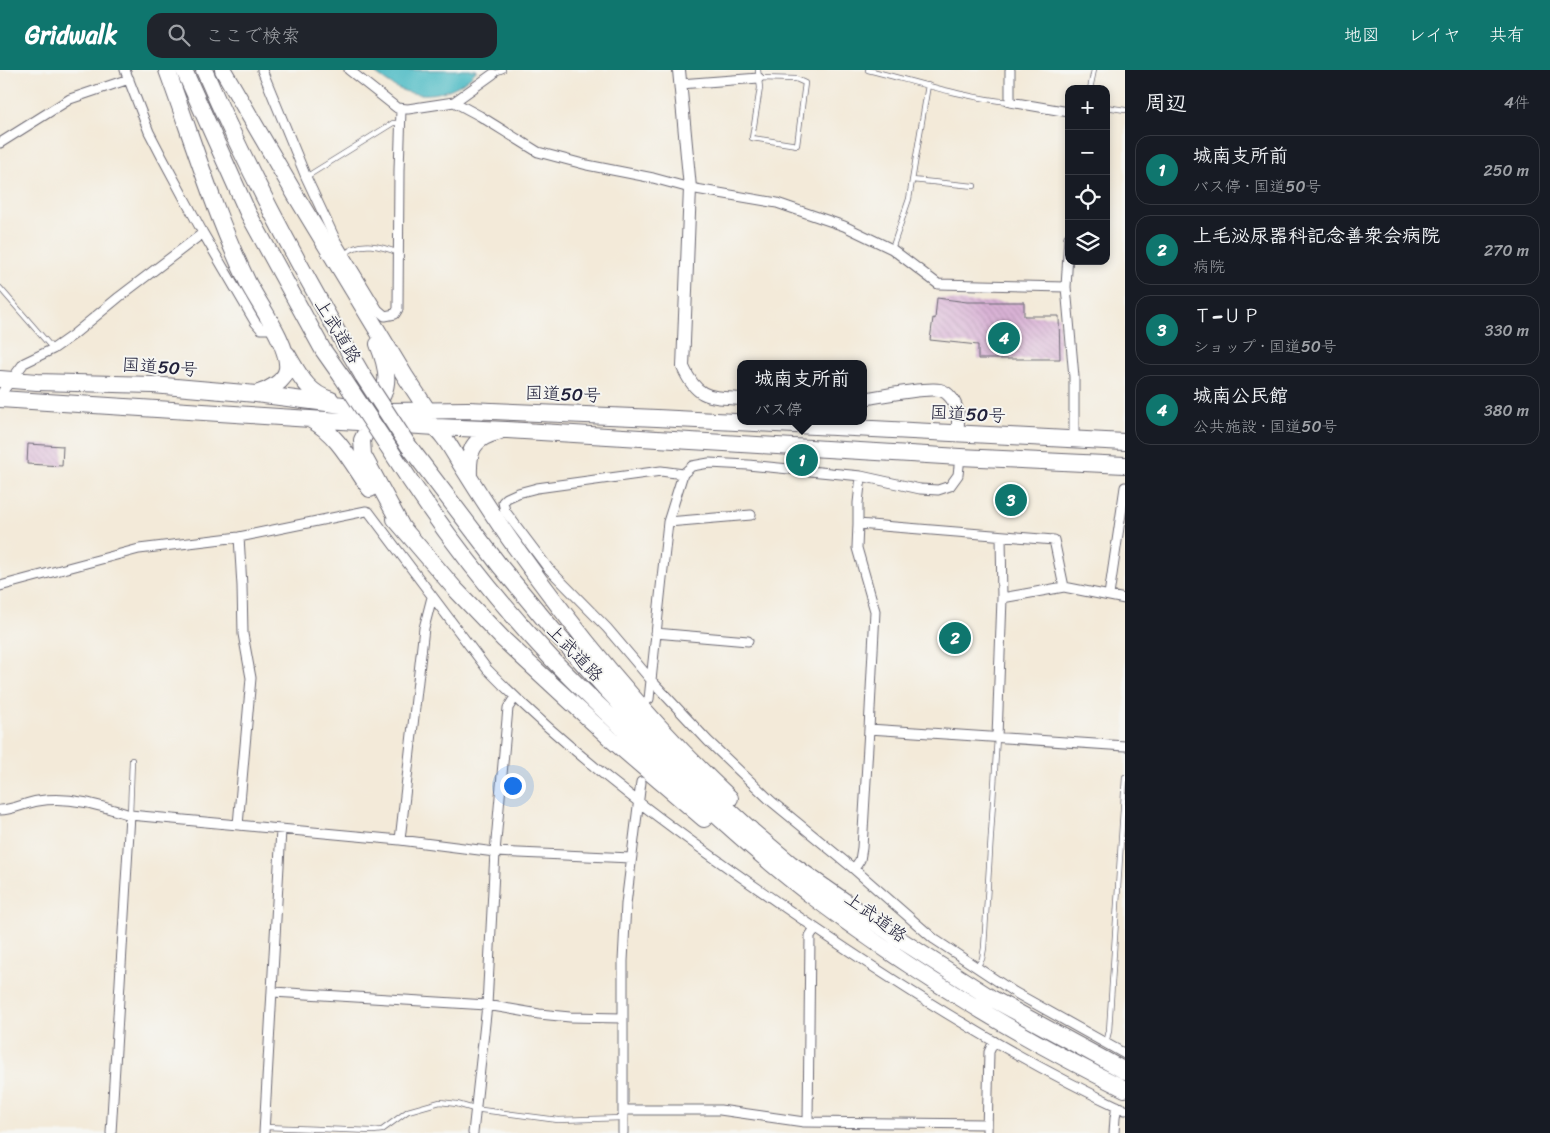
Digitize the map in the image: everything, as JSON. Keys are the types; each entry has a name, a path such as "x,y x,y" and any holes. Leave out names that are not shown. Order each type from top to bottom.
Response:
{"highway":[{"path":"167,70 234,253 271,326 305,383 320,396 345,405"},
{"name":"上武道路","path":"184,70 248,213 323,350 466,559 552,659 694,795 803,889 876,943 943,988 1066,1060 1125,1089"},
{"name":"上武道路","path":"204,70 286,242 363,376 408,445 527,599 605,688 716,800 792,864 896,937 990,998 1125,1071"},
{"path":"224,70 340,258 365,308 428,411"},
{"path":"365,308 364,315 380,348 387,375 379,414 362,440 363,455 402,527"},
{"path":"256,394 267,391 283,377 286,371 286,352"},
{"name":"国道50号","path":"6,380 153,386 256,394 345,405 436,427 960,458 1125,465"},
{"name":"国道50号","path":"0,399 355,422 379,414 488,410 737,422"},
{"path":"310,420 319,424 334,438 382,505 481,617 613,741 720,833 803,889"},
{"name":"国道50号","path":"794,425 1125,442"},
{"path":"436,427 516,548 564,613 654,720 745,812 849,904"},
{"path":"469,476 469,457 473,445 487,435 507,430"}],"street":[{"path":"125,70 149,132 203,233 255,322 262,329 267,329 271,326"},
{"path":"262,70 306,177 336,241 340,258 382,315 388,316 395,314 398,309 402,109"},
{"path":"349,70 393,106 402,109 454,102 493,72"},
{"path":"679,70 690,188 683,367 689,380 701,393 737,399"},
{"path":"1010,70 1010,102 1065,111"},
{"path":"680,84 750,77 759,74"},
{"path":"0,143 70,99 129,79"},
{"path":"454,102 538,152 690,188 777,203 844,226 892,248 938,284 1066,287"},
{"path":"0,395 6,380 24,363 53,349 73,335 119,297 203,233"},
{"path":"1067,265 1066,287 1074,377 1074,439"},
{"path":"867,398 940,390 954,401 958,411 957,433"},
{"path":"649,699 668,522 683,474 692,466 709,463 748,464 861,476 920,489 938,490 950,486 958,476 960,458"},
{"path":"683,474 661,472 537,488 507,498 503,505 505,512 541,559 607,628 651,680 708,741 771,801 854,869 916,924 976,968 1014,992 1125,1054"},
{"path":"854,869 860,860 862,848 875,611 857,548 861,476"},
{"path":"1109,595 1125,487"},
{"path":"0,586 139,549 238,537 366,511 369,512 487,669 515,697 592,766 724,865 910,992 1072,1084 1121,1108 1115,1118 1114,1133"},
{"path":"668,522 751,514"},
{"path":"858,524 1054,540 1064,587"},
{"path":"997,737 1002,598 1001,536"},
{"path":"238,537 244,634 251,678 238,825"},
{"path":"1002,598 1064,587 1125,599"},
{"path":"400,840 424,628 432,597"},
{"path":"655,632 748,641"},
{"path":"472,1133 487,1005 495,852 508,708 515,697"},
{"path":"869,729 1125,746"},
{"path":"623,1133 622,1018 626,904 641,782"},
{"path":"0,810 58,799 92,804 130,815 400,840 495,852 631,858"},
{"path":"111,1133 130,815"},
{"path":"264,1130 282,830"},
{"path":"808,1122 810,936 814,928"},
{"path":"273,992 487,1005 539,1014 622,1018"},
{"path":"623,1114 720,1110 808,1122 987,1128 989,1052 994,1041"},
{"path":"877,1123 877,1133"}],"lane":[{"path":"493,72 502,70"},
{"path":"868,70 997,101 1010,102"},
{"path":"1091,85 1094,70"},
{"path":"759,74 796,79 805,83 797,144 752,138 760,88 759,74"},
{"path":"892,248 909,199 928,85"},
{"path":"1110,108 1125,110"},
{"path":"306,177 393,123 401,123"},
{"path":"912,180 974,186"},
{"path":"340,258 352,248 367,245 399,252"},
{"path":"0,288 53,349"},
{"path":"976,968 982,959 984,948 997,737"},
{"path":"130,815 132,760"},
{"path":"1105,1044 1109,1031 1125,777"},
{"path":"264,1130 382,1130 408,1112 430,1104 448,1102 474,1109 558,1120 623,1114"}],"water":[{"path":"371,70 477,70 469,78 450,89 429,94 418,94 397,88"}],"building":[{"path":"937,298 967,302 1024,302 1024,316 1059,316 1060,359 978,359 978,345 930,340"},
{"path":"28,444 63,446 62,466 27,464"}],"place":[{"name":"城南公民館","path":"1004,338"},
{"name":"城南支所前","path":"802,460"},
{"name":"Ｔ−ＵＰ","path":"1011,500"},
{"name":"上毛泌尿器科記念善衆会病院","path":"955,638"}]}
